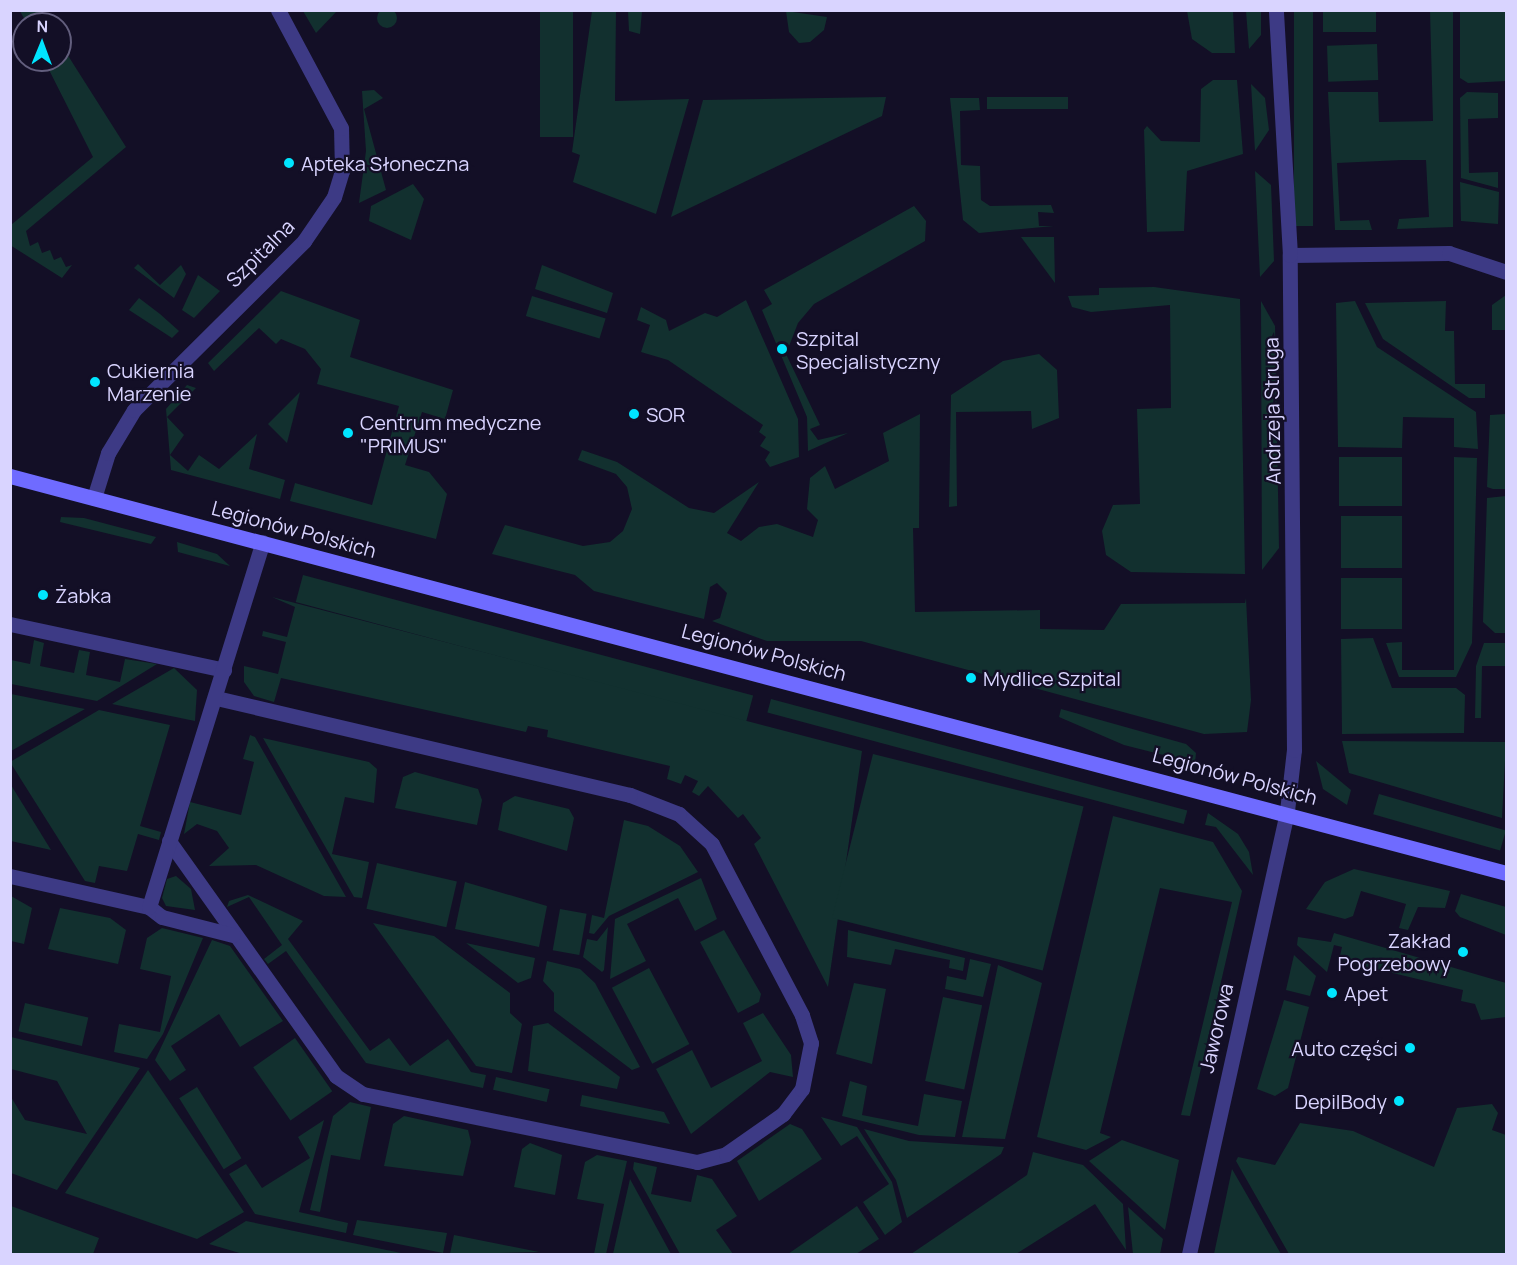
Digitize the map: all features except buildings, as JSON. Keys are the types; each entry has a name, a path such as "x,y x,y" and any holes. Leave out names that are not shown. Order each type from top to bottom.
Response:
{"street":[{"name":"Szpitalna","path":"94,498 108,453 134,410 304,241 334,197 343,163 341,128 278,10"},
{"name":"Andrzeja Struga","path":"1276,10 1290,255 1296,684 1287,811"},
{"path":"1290,255 1449,254 1506,272"},
{"name":"Legionów Polskich","path":"10,476 1287,811 1506,873"},
{"path":"149,907 263,542"},
{"path":"10,624 224,670"},
{"path":"169,841 336,1076 363,1094 697,1162 726,1154 783,1114 808,1072 812,1043 802,1016 712,843 679,814 630,795 215,698"},
{"name":"Jaworowa","path":"1189,1254 1287,811"},
{"path":"10,876 149,907 162,917 234,935"}],"green space":[{"path":"387,8 394,11 397,18 394,25 387,28 380,25 377,18 380,11"},
{"path":"303,11 337,11 316,33"},
{"path":"540,11 573,11 573,137 540,137"},
{"path":"592,11 616,11 615,101 689,99 656,214 573,182 580,155 572,152"},
{"path":"628,11 642,11 640,34 629,31"},
{"path":"786,11 827,17 824,30 810,42 799,43 789,32"},
{"path":"1187,11 1233,11 1235,53 1212,53 1192,39"},
{"path":"1246,11 1261,11 1261,35 1249,49"},
{"path":"1294,11 1313,11 1313,226 1294,226"},
{"path":"1323,11 1376,11 1376,32 1323,32"},
{"path":"1430,11 1453,11 1453,227 1397,229 1399,219 1429,217 1426,160 1402,160 1337,163 1340,221 1369,220 1372,230 1335,230 1328,92 1378,92 1379,122 1433,121"},
{"path":"1460,11 1506,11 1506,81 1468,83 1460,78"},
{"path":"1377,44 1378,80 1328,82 1327,46"},
{"path":"72,62 126,147 26,231 30,246 38,242 42,253 50,250 54,260 61,257 66,267 72,265 62,278 10,245 11,225 93,157 50,72 72,72"},
{"path":"1213,80 1237,80 1243,154 1187,171 1184,231 1147,232 1144,130 1147,126 1161,141 1200,142 1201,89"},
{"path":"1251,84 1265,98 1269,130 1255,151"},
{"path":"374,90 383,98 364,109 386,190 359,203 366,151 362,91"},
{"path":"1467,92 1498,93 1498,118 1468,119 1469,173 1498,172 1498,188 1461,178 1460,98"},
{"path":"886,97 882,116 671,217 703,100"},
{"path":"987,97 1068,97 1068,109 987,109"},
{"path":"950,98 979,98 980,110 960,111 961,165 980,166 981,200 990,206 1051,205 1054,213 1038,212 1039,226 1054,226 979,233 963,220"},
{"path":"1255,171 1271,185 1274,261 1260,277"},
{"path":"1460,182 1499,192 1498,224 1461,221"},
{"path":"413,184 424,199 411,240 369,221 371,206"},
{"path":"914,206 926,221 925,241 814,304 798,323 786,354 820,425 810,429 818,440 848,433 808,451 807,417 762,310 772,304 764,290"},
{"path":"1021,237 1054,237 1055,283"},
{"path":"138,264 160,285 181,265 186,274 174,298 134,268"},
{"path":"542,265 613,293 607,313 535,289"},
{"path":"198,275 220,291 194,318 182,310"},
{"path":"1154,287 1240,299 1245,574 1131,572 1106,555 1102,531 1113,505 1140,504 1137,409 1171,408 1170,305 1091,312 1072,307 1068,296 1099,295 1099,288"},
{"path":"281,291 360,320 350,357 453,390 445,419 422,412 405,465 429,472 447,494 436,539 290,501 295,483 372,505 399,406 317,384 321,369 305,349 281,339 276,344 259,328 214,371 208,363"},
{"path":"1506,295 1506,330 1492,330 1492,305"},
{"path":"532,296 606,319 599,339 526,316"},
{"path":"139,298 179,331 172,338 129,310"},
{"path":"746,300 798,419 799,457 770,467 765,460 770,452 760,446 766,437 759,432 763,425 668,360 641,352 650,325 637,320 641,307 666,320 669,331 705,313 717,317"},
{"path":"1261,301 1275,326 1279,548 1262,570"},
{"path":"1355,301 1377,347 1476,412 1478,449 1454,447 1454,418 1403,417 1402,448 1338,447 1336,303"},
{"path":"1446,301 1445,331 1454,331 1455,384 1485,384 1485,398 1469,398 1383,339 1365,303"},
{"path":"1039,354 1057,370 1059,418 1032,429 1031,411 956,412 957,506 949,507 951,395 1003,361"},
{"path":"187,385 196,388 167,417 184,435 170,455 188,471 199,455 219,469 257,434 249,469 285,480 280,499 171,470 166,409"},
{"path":"300,392 287,443 268,424"},
{"path":"920,414 919,528 913,528 915,612 1040,610 1040,629 1104,630 1121,604 1245,603 1246,598 1251,700 1247,732 1204,734 861,641 767,641 712,621 720,618 727,593 717,583 710,587 704,619 594,591 575,575 492,554 505,525 583,546 610,542 623,531 632,509 627,487 616,474 578,460 582,450 617,462 689,508 714,513 759,482 727,533 741,541 759,527 777,524 813,537 818,520 807,509 810,478 825,466 835,489 889,461 883,433"},
{"path":"1506,414 1506,489 1493,489 1487,487 1490,415"},
{"path":"1339,457 1402,457 1402,506 1339,506"},
{"path":"1454,457 1477,458 1472,643 1456,677 1399,677 1386,643 1402,642 1402,670 1454,670"},
{"path":"1506,496 1506,633 1495,633 1483,622 1487,498"},
{"path":"1341,516 1402,516 1402,568 1341,568"},
{"path":"61,517 84,518 156,537 151,544 60,522"},
{"path":"177,542 217,554 230,566 178,552"},
{"path":"303,575 753,696 746,723 296,602"},
{"path":"1341,578 1402,578 1402,629 1341,629"},
{"path":"272,597 862,751 828,987 754,844 761,838 743,814 738,818 708,786 699,796 692,792 698,781 685,775 681,784 667,779 670,766 547,737 548,730 528,726 526,732 281,678 274,702 254,696 244,682 244,666 278,674 286,642 262,636 263,631 287,637 295,607"},
{"path":"1373,638 1392,688 1456,688 1465,695 1464,733 1342,734 1341,639"},
{"path":"34,640 44,643 40,666 74,673 79,650 90,652 86,675 120,682 125,659 157,664 97,701 11,684 11,660 30,664"},
{"path":"1484,643 1506,643 1506,666 1482,666 1481,718 1475,718 1476,666"},
{"path":"174,668 197,690 195,721 112,704"},
{"path":"11,694 85,709 11,751"},
{"path":"771,699 1187,811 1184,824 767,713"},
{"path":"1061,709 1186,744 1196,753 1195,763 1124,745 1059,717"},
{"path":"99,710 170,725 140,826 161,832 159,840 138,834 127,871 99,866 95,883 85,881 10,762"},
{"path":"250,735 255,737 346,897 324,896 256,865 209,866 229,848 217,831 197,824 184,834 190,802 241,815 254,762 243,759"},
{"path":"263,738 369,762 377,769 374,803 345,797 332,854 369,862 362,898 354,897"},
{"path":"1342,741 1506,742 1502,818 1349,773"},
{"path":"873,754 1084,806 1043,970 832,918"},
{"path":"1316,761 1351,790 1347,805 1323,789"},
{"path":"415,772 478,789 482,800 477,825 395,808 403,777"},
{"path":"11,785 51,850 11,841"},
{"path":"1379,794 1506,830 1500,851 1373,814"},
{"path":"515,796 569,809 574,818 567,851 498,830 503,803"},
{"path":"1208,813 1238,834 1249,852 1253,875 1216,827 1205,825"},
{"path":"1113,816 1213,842 1242,891 1190,1116 1181,1115 1232,902 1160,888 1100,1133 1111,1137 1086,1150 1037,1137"},
{"path":"624,820 648,826 680,846 698,872 609,916 594,934 589,933 592,915 604,918"},
{"path":"377,863 457,881 446,927 366,909"},
{"path":"1354,869 1450,891 1445,908 1418,907 1408,930 1399,928 1406,904 1361,891 1353,916 1345,919 1306,909 1325,882"},
{"path":"176,876 191,889 195,910 166,906 162,898 167,879"},
{"path":"701,878 717,919 695,931 678,898 627,924 646,961 610,979 615,919"},
{"path":"465,882 547,906 539,947 455,929"},
{"path":"1461,894 1506,907 1506,935 1460,917 1455,911"},
{"path":"248,895 303,921 288,939 370,1051 389,1038 410,1066 448,1039 471,1072 486,1075 483,1088 366,1063 286,951 268,964 264,959 282,945 249,897 227,907 229,901"},
{"path":"11,896 32,908 24,944 11,941"},
{"path":"60,908 110,918 126,930 118,964 48,949"},
{"path":"560,909 587,914 579,955 553,950"},
{"path":"373,923 434,936 510,993 510,1013 522,1024 512,1073 476,1066"},
{"path":"608,927 602,972 583,957 587,939 597,941"},
{"path":"162,928 203,938 163,1034 147,1059 114,1052 119,1024 160,1032 171,976 140,969 147,938"},
{"path":"724,930 761,994 759,1002 738,1013 700,942"},
{"path":"848,930 965,958 963,971 949,968 950,960 895,949 891,965 847,957"},
{"path":"1334,933 1506,983 1506,1017 1481,1020 1475,1004 1461,1001 1463,990 1339,960 1342,947 1334,945 1327,972 1297,945 1298,937 1331,942"},
{"path":"212,940 230,946 283,1021 240,1047 219,1014 171,1046 186,1070 170,1081 155,1060"},
{"path":"466,943 535,958 531,978 518,983"},
{"path":"1294,955 1316,976 1310,996 1286,990"},
{"path":"970,959 991,964 983,997 945,989 947,976 966,980"},
{"path":"547,961 580,969 595,983 640,1067 632,1070 554,1011 554,993 543,981"},
{"path":"998,965 1042,983 1005,1139 962,1137"},
{"path":"649,968 689,1044 652,1064 612,988"},
{"path":"854,983 886,989 872,1064 836,1054"},
{"path":"943,997 982,1005 964,1089 925,1081"},
{"path":"1284,1000 1309,1007 1288,1088 1275,1096 1257,1089"},
{"path":"25,1003 88,1018 82,1046 18,1031"},
{"path":"763,1013 791,1055 793,1077 770,1072 691,1134 656,1069 692,1050 711,1088 762,1061 743,1023"},
{"path":"548,1023 620,1077 617,1089 528,1071 533,1026"},
{"path":"11,1037 140,1068 57,1190 11,1173 11,1097 25,1120 87,1134 57,1081 11,1069"},
{"path":"295,1038 332,1091 291,1120 253,1067"},
{"path":"148,1070 244,1212 197,1239 65,1193"},
{"path":"496,1077 550,1089 547,1102 493,1090"},
{"path":"850,1081 867,1086 862,1115 918,1126 924,1094 962,1101 955,1137 919,1135 842,1116"},
{"path":"197,1087 242,1158 224,1169 179,1098"},
{"path":"582,1095 664,1112 670,1124 580,1106"},
{"path":"350,1102 371,1107 360,1160 331,1155 320,1212 310,1210 333,1116"},
{"path":"1492,1104 1498,1113 1492,1130 1506,1135 1506,1254 1289,1254 1236,1161 1238,1157 1275,1165 1300,1123 1353,1131 1434,1167 1457,1108"},
{"path":"404,1116 468,1130 471,1142 463,1176 384,1166 393,1124"},
{"path":"821,1117 857,1127 892,1182 902,1222 885,1235 863,1202 889,1184 857,1136 841,1146"},
{"path":"324,1120 299,1212 348,1223 346,1233 255,1214 229,1174 246,1164 262,1188 310,1158 298,1137"},
{"path":"790,1124 802,1129 822,1159 759,1201 737,1161"},
{"path":"864,1129 909,1141 1004,1147 1001,1154 907,1218 896,1180"},
{"path":"1122,1140 1179,1160 1165,1230 1089,1161"},
{"path":"530,1143 562,1155 555,1195 514,1187 522,1149"},
{"path":"1033,1152 1083,1165 1123,1204 1126,1250 1095,1204 1016,1254 911,1254 1027,1175"},
{"path":"597,1155 627,1161 606,1254 594,1254 604,1204 577,1199 585,1162"},
{"path":"634,1162 657,1167 651,1194 691,1202 697,1175 712,1179 737,1216 716,1230 733,1254 680,1254 633,1169"},
{"path":"1232,1169 1281,1254 1214,1254"},
{"path":"630,1179 671,1254 613,1254"},
{"path":"11,1206 99,1238 93,1254 11,1254"},
{"path":"857,1206 879,1239 856,1254 788,1254"},
{"path":"1128,1207 1163,1239 1160,1254 1133,1254"},
{"path":"357,1220 447,1233 443,1253 353,1235"},
{"path":"246,1221 406,1254 243,1254 209,1244"},
{"path":"454,1235 539,1252 450,1254"}],"place":[{"name":"Apteka Słoneczna","path":"289,163"},
{"name":"Szpital Specjalistyczny","path":"782,349"},
{"name":"Cukiernia Marzenie","path":"95,382"},
{"name":"SOR","path":"634,414"},
{"name":"Centrum medyczne \"PRIMUS\"","path":"348,433"},
{"name":"Żabka","path":"43,595"},
{"name":"Mydlice Szpital","path":"971,678"},
{"name":"Zakład Pogrzebowy","path":"1463,952"},
{"name":"Apet","path":"1332,993"},
{"name":"Auto części","path":"1410,1048"},
{"name":"DepilBody","path":"1399,1101"}]}
